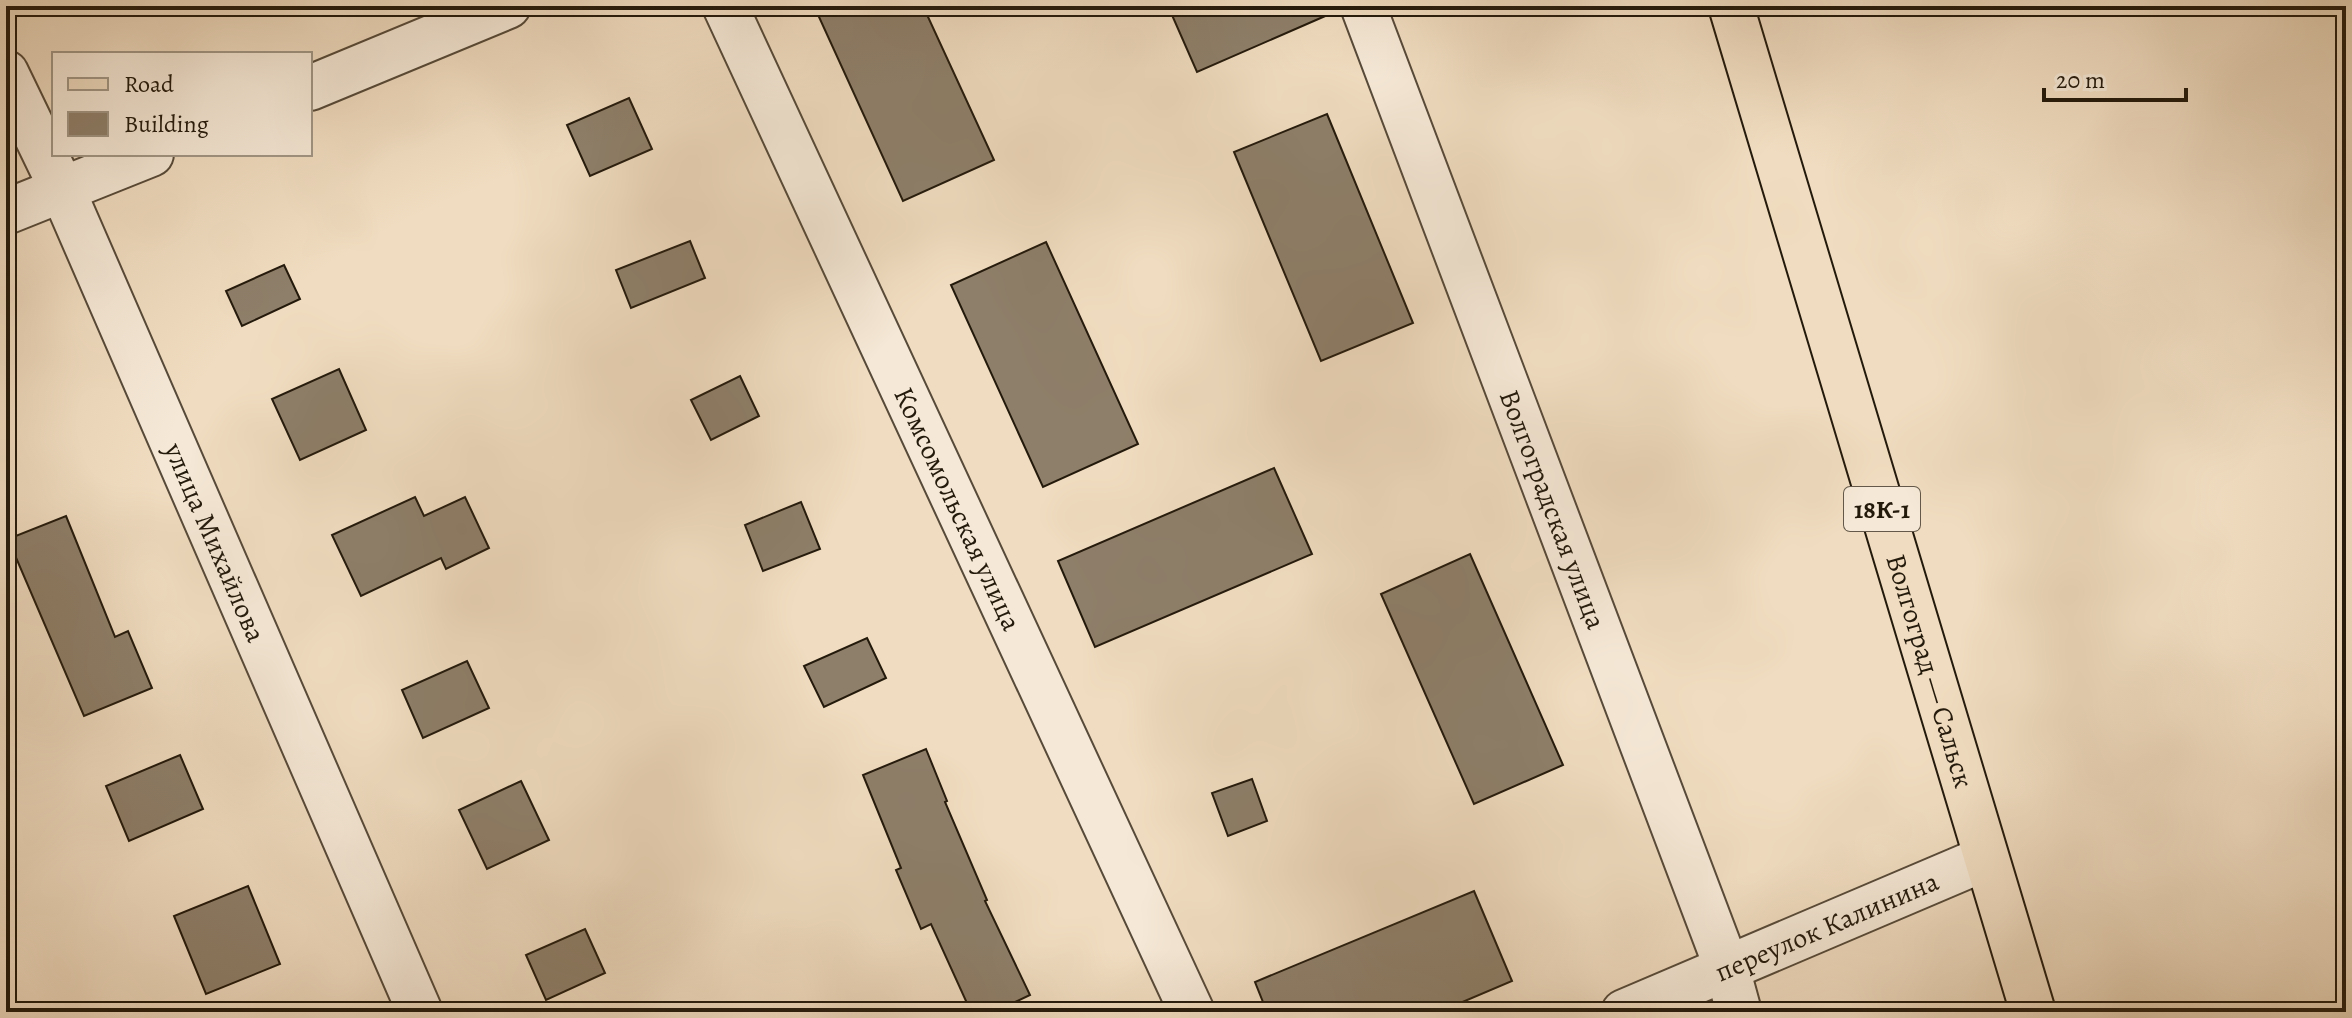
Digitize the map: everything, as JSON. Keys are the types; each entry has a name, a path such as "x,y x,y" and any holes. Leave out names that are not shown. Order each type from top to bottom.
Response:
{"main road":[{"name":"Волгоград — Сальск","path":"1731,6 2033,1012"}],"street":[{"path":"312,87 508,6"},
{"name":"Комсомольская улица","path":"725,6 1192,1012"},
{"name":"Волгоградская улица","path":"1363,6 1727,968 1739,1012"},
{"name":"улица Михайлова","path":"6,73 63,191 420,1012"},
{"path":"6,212 146,156"},
{"name":"переулок Калинина","path":"1624,1012 1986,858"}],"building":[{"path":"814,6 923,6 994,160 903,201"},
{"path":"1168,6 1339,6 1339,10 1197,72"},
{"path":"629,98 652,149 590,176 567,125"},
{"path":"1327,114 1413,323 1321,361 1234,152"},
{"path":"690,241 705,278 631,308 616,270"},
{"path":"1046,242 1138,444 1043,487 951,285"},
{"path":"284,265 300,299 242,326 226,291"},
{"path":"339,369 366,430 300,460 272,399"},
{"path":"740,376 759,416 711,440 691,400"},
{"path":"1274,468 1312,554 1095,647 1058,561"},
{"path":"415,497 424,516 465,497 489,548 446,569 441,558 361,596 332,535"},
{"path":"801,502 820,549 763,571 745,525"},
{"path":"66,516 115,637 128,631 152,688 84,716 8,539"},
{"path":"1470,554 1563,765 1474,804 1381,594"},
{"path":"867,638 886,678 824,707 804,666"},
{"path":"467,661 489,708 423,738 402,690"},
{"path":"926,749 985,901 1030,995 994,1012 971,1012 931,924 921,929 896,870 901,868 863,775"},
{"path":"180,755 203,809 129,841 106,786"},
{"path":"1252,779 1267,821 1228,836 1212,793"},
{"path":"521,781 549,840 487,869 459,810"},
{"path":"248,886 280,964 206,994 174,916"},
{"path":"1474,891 1512,981 1439,1012 1267,1012 1255,982"},
{"path":"585,929 605,973 546,1000 526,955"}]}
